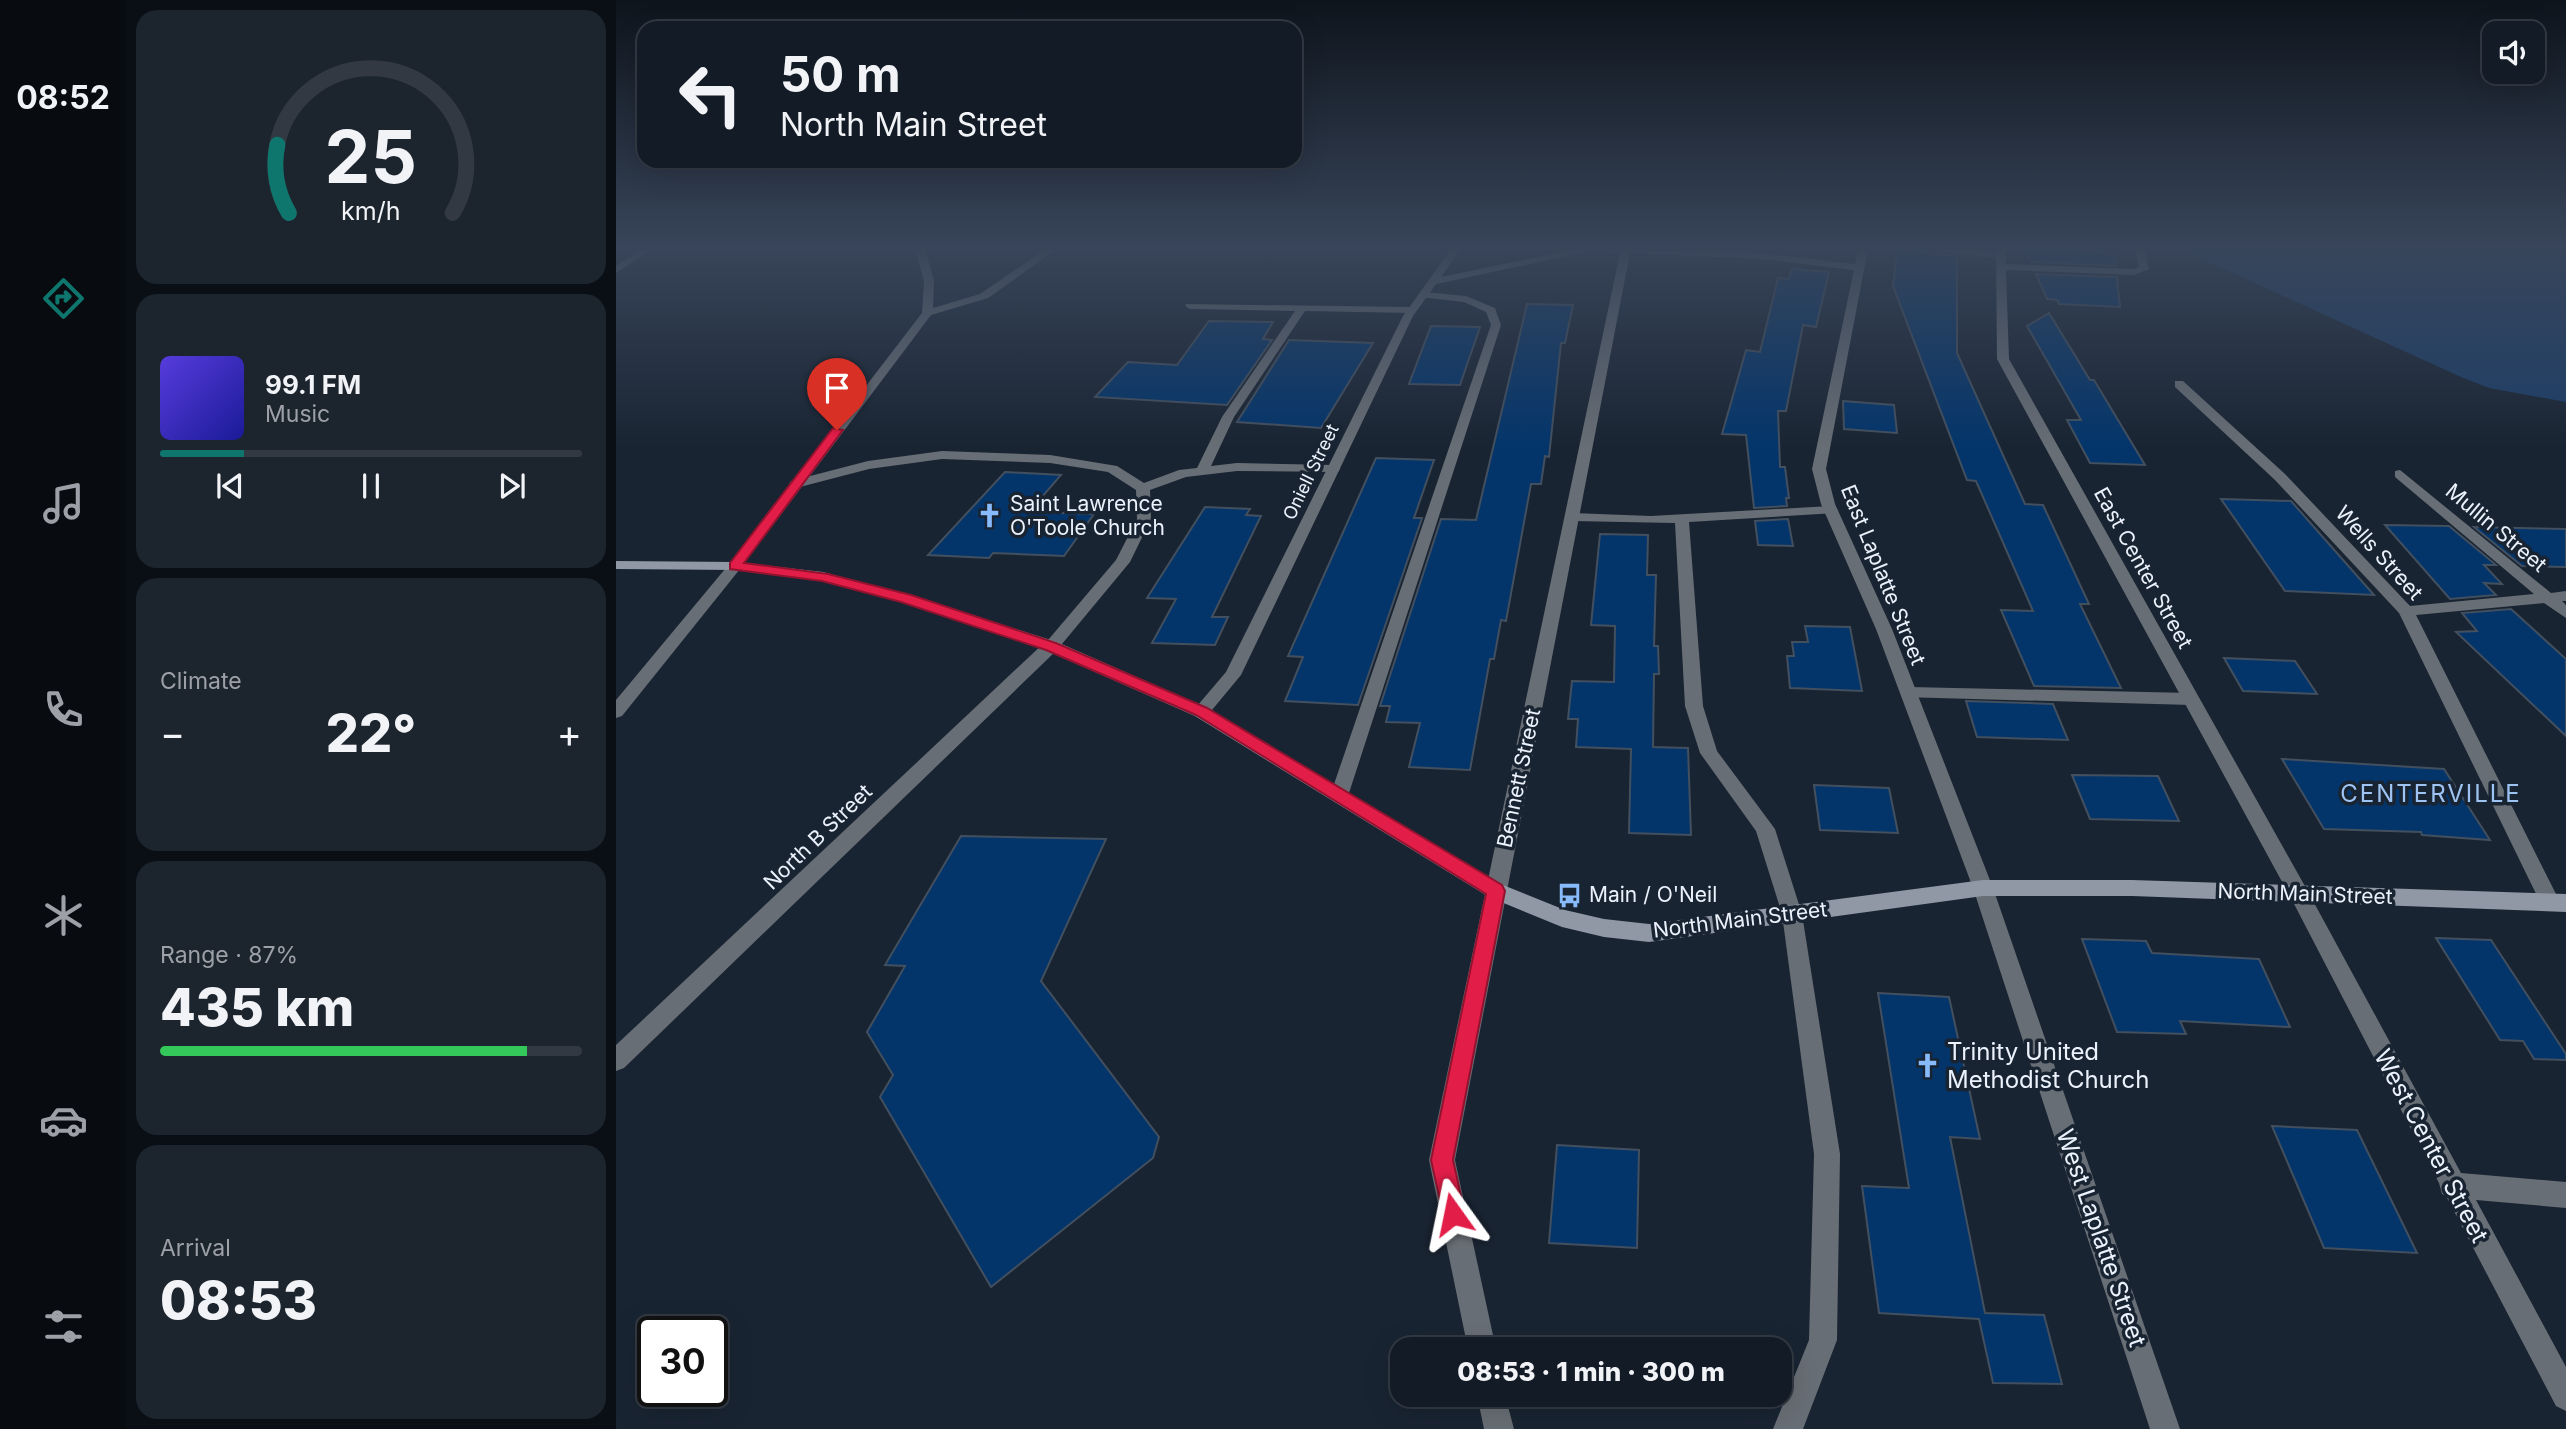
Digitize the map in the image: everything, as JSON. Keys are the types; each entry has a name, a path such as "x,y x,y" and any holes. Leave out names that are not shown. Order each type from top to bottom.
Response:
{"main road":[{"name":"North Main Street","path":"616,565 735,566 835,580 906,598 1051,646 1201,712 1340,793 1496,891 1562,918 1604,928 1649,933 1983,888 2132,888 2558,903"}],"street":[{"path":"616,712 735,566 925,316"},
{"path":"1202,471 1228,418 1296,316"},
{"name":"Oniell Street","path":"1201,712 1233,675 1409,316"},
{"path":"1340,793 1496,325 1493,316"},
{"name":"Bennett Street","path":"1479,1337 1442,1160 1613,316"},
{"name":"East Laplatte Street","path":"1848,316 1819,469 1831,510 1884,629 1983,888"},
{"name":"East Center Street","path":"2002,316 2003,359 2299,894"},
{"name":"Wells Street","path":"2179,384 2280,477 2406,611 2558,903"},
{"path":"796,484 869,465 942,456 1050,458 1112,469 1143,488 1184,473 1237,467 1334,469"},
{"name":"Mullin Street","path":"2400,474 2566,613"},
{"name":"North B Street","path":"616,1060 1051,646 1123,562 1144,519 1143,488"},
{"path":"1572,517 1682,518 1831,510"},
{"path":"1682,518 1694,706 1709,752 1765,829 1792,914 1827,1154 1823,1340 1788,1429"},
{"path":"2406,611 2566,596"},
{"path":"1909,693 2191,699"},
{"name":"West Laplatte Street","path":"1983,888 2165,1429"},
{"name":"West Center Street","path":"2299,894 2451,1185 2566,1396"},
{"path":"2451,1185 2566,1195"},
{"path":"1494,1407 1499,1429"}],"shaded area":[{"path":"2326,316 2566,316 2566,402 2489,388"}],"building":[{"path":"1524,316 1571,316 1565,343 1561,343 1549,457 1545,456 1541,484 1531,484 1506,621 1501,620 1494,659 1490,659 1470,770 1409,767 1420,723 1386,722 1390,706 1380,706 1441,519 1476,520"},
{"path":"1769,316 1819,316 1816,327 1803,325 1786,411 1778,411 1780,467 1785,467 1789,498 1786,498 1787,506 1754,508 1746,435 1722,434 1746,350 1760,352"},
{"path":"1904,316 1957,316 1957,353 2025,504 2043,505 2089,604 2080,604 2121,688 2034,686 2001,610 2033,611 1976,481 1967,480"},
{"path":"2044,316 2051,316 2090,380 2094,380 2145,465 2090,463 2067,420 2081,420 2027,326"},
{"path":"1209,321 1273,322 1263,339 1272,340 1227,405 1095,397 1128,362 1177,365"},
{"path":"1431,326 1480,327 1460,385 1409,384"},
{"path":"1289,340 1373,343 1321,428 1237,422"},
{"path":"1843,401 1894,405 1897,433 1844,429"},
{"path":"1376,458 1434,460 1414,518 1422,518 1358,705 1285,701 1303,657 1288,656"},
{"path":"1005,472 1061,475 1029,512 1094,514 1064,556 993,553 989,558 928,555"},
{"path":"2221,499 2291,501 2374,595 2285,591"},
{"path":"1205,507 1250,509 1246,515 1261,516 1212,617 1228,617 1215,645 1152,643 1176,599 1147,598"},
{"path":"1788,519 1793,546 1758,545 1755,521"},
{"path":"2385,525 2449,526 2496,565 2484,565 2502,584 2484,583 2496,595 2450,599"},
{"path":"2474,527 2566,529 2566,567 2522,566"},
{"path":"1600,534 1648,535 1647,575 1656,575 1654,646 1658,646 1659,674 1654,674 1653,747 1688,748 1691,835 1629,833 1631,749 1576,747 1578,719 1568,719 1572,681 1614,682 1615,626 1591,625"},
{"path":"2511,609 2566,659 2566,736 2456,632 2477,631 2462,613"},
{"path":"1805,626 1850,627 1862,691 1790,688 1787,656 1794,656 1792,642 1808,642"},
{"path":"2224,658 2295,661 2317,694 2243,691"},
{"path":"1966,701 2053,704 2068,740 1977,737"},
{"path":"2282,759 2444,769 2490,840 2422,835 2421,832 2324,829"},
{"path":"2072,775 2158,776 2179,821 2090,819"},
{"path":"1814,785 1889,788 1898,833 1820,830"},
{"path":"961,836 1106,839 1041,981 1159,1137 1153,1158 991,1287 880,1097 893,1075 867,1032 905,966 885,965"},
{"path":"2436,938 2491,940 2566,1054 2566,1060 2534,1059 2523,1041 2500,1040"},
{"path":"2082,939 2146,941 2152,953 2259,959 2290,1027 2180,1021 2186,1034 2117,1032"},
{"path":"1878,993 1949,997 1980,1139 1950,1137 1985,1313 2044,1315 2062,1384 1993,1383 1979,1319 1879,1313 1862,1186 1909,1188"},
{"path":"2272,1126 2357,1130 2417,1253 2324,1248"},
{"path":"1557,1145 1639,1150 1637,1248 1549,1243"}],"place":[{"name":"Saint Lawrence O'Toole Church","path":"990,516"},
{"name":"Main / O'Neil","path":"1569,895"},
{"name":"Trinity United Methodist Church","path":"1927,1066"}],"district":[{"name":"CENTERVILLE","path":"2431,794"}],"route":[{"path":"837,430 735,566 823,577 906,598 1051,646 1201,712 1340,793 1496,891 1442,1160 1453,1214"}]}
